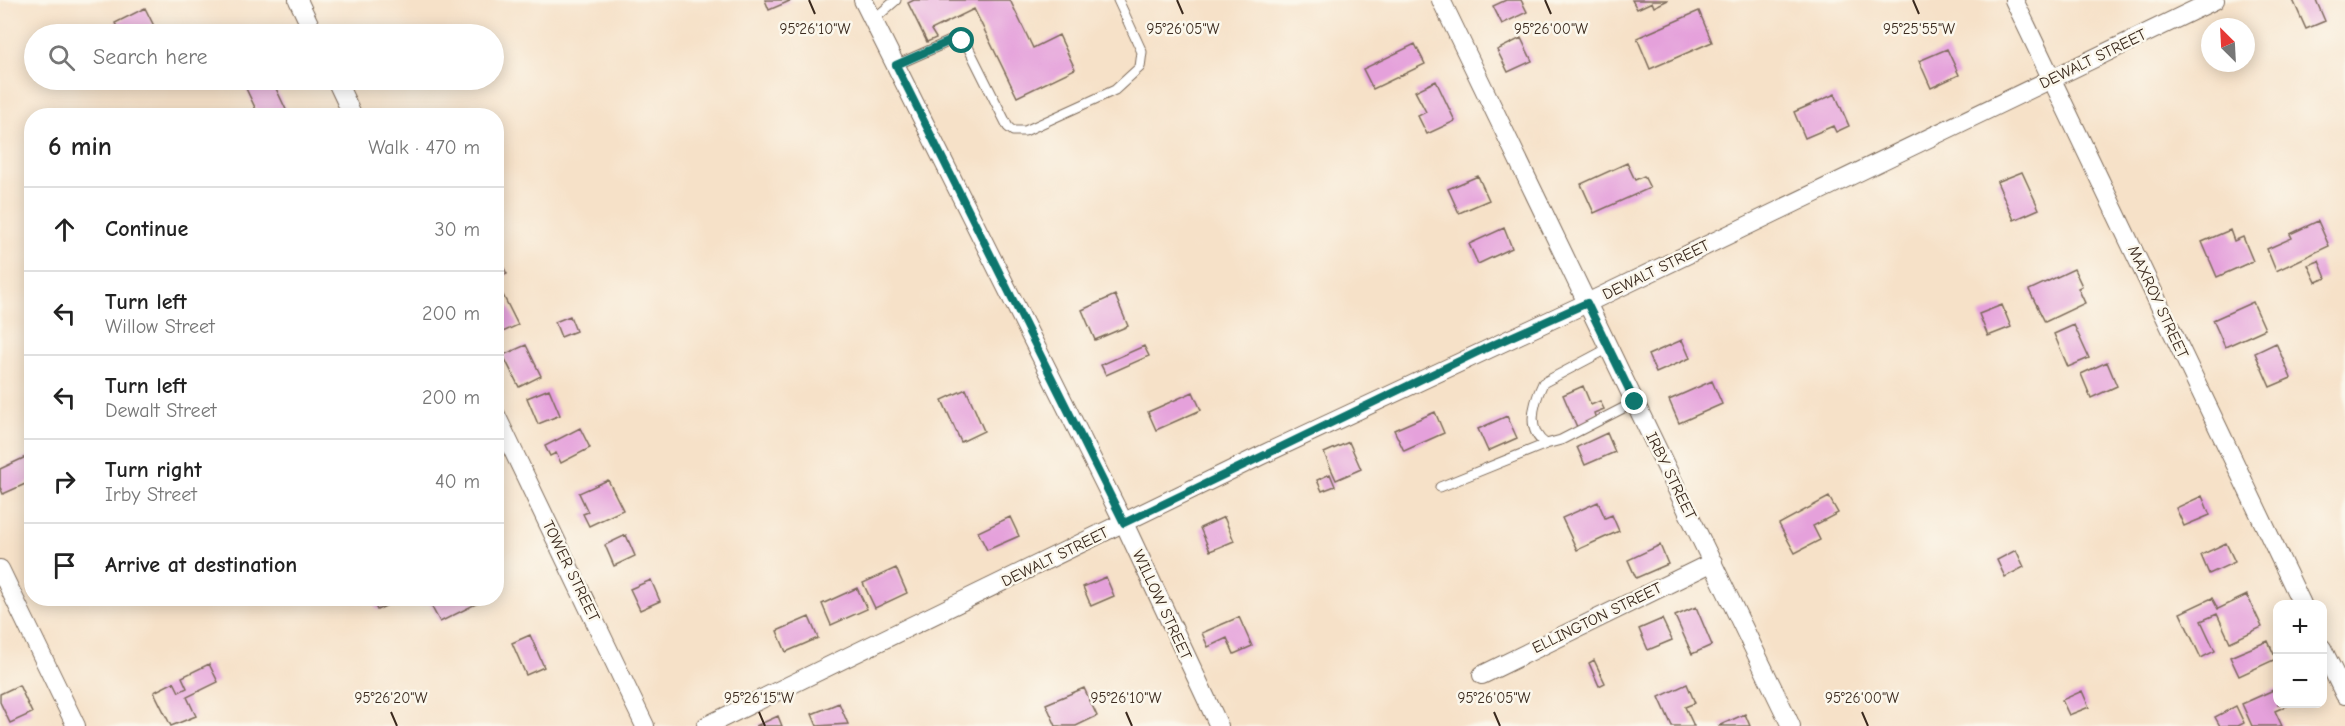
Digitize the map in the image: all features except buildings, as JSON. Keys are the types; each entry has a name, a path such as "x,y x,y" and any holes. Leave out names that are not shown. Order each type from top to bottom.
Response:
{"street":[{"path":"298,0 309,24"},
{"name":"WILLOW STREET","path":"863,0 1124,523 1219,726"},
{"name":"IRBY STREET","path":"1441,0 1791,726"},
{"name":"MAXROY STREET","path":"2014,0 2300,600"},
{"name":"DEWALT STREET","path":"706,726 1420,380 1587,303 2215,0"},
{"path":"341,90 349,108"},
{"name":"TOWER STREET","path":"504,432 645,726"},
{"name":"ELLINGTON STREET","path":"1482,675 1713,562"},
{"path":"0,568 76,726"},
{"path":"2325,654 2345,695"}],"lane":[{"path":"873,20 896,0"},
{"path":"896,65 957,38 968,47 1008,127 1019,133 1115,90 1140,67 1142,52 1118,0"},
{"path":"1546,444 1535,432 1534,422 1536,398 1543,383 1609,348"},
{"path":"1440,487 1561,440 1635,402"}],"route":[{"path":"962,41 957,38 945,42 896,65 1124,523 1484,349 1587,303 1635,402"}]}
